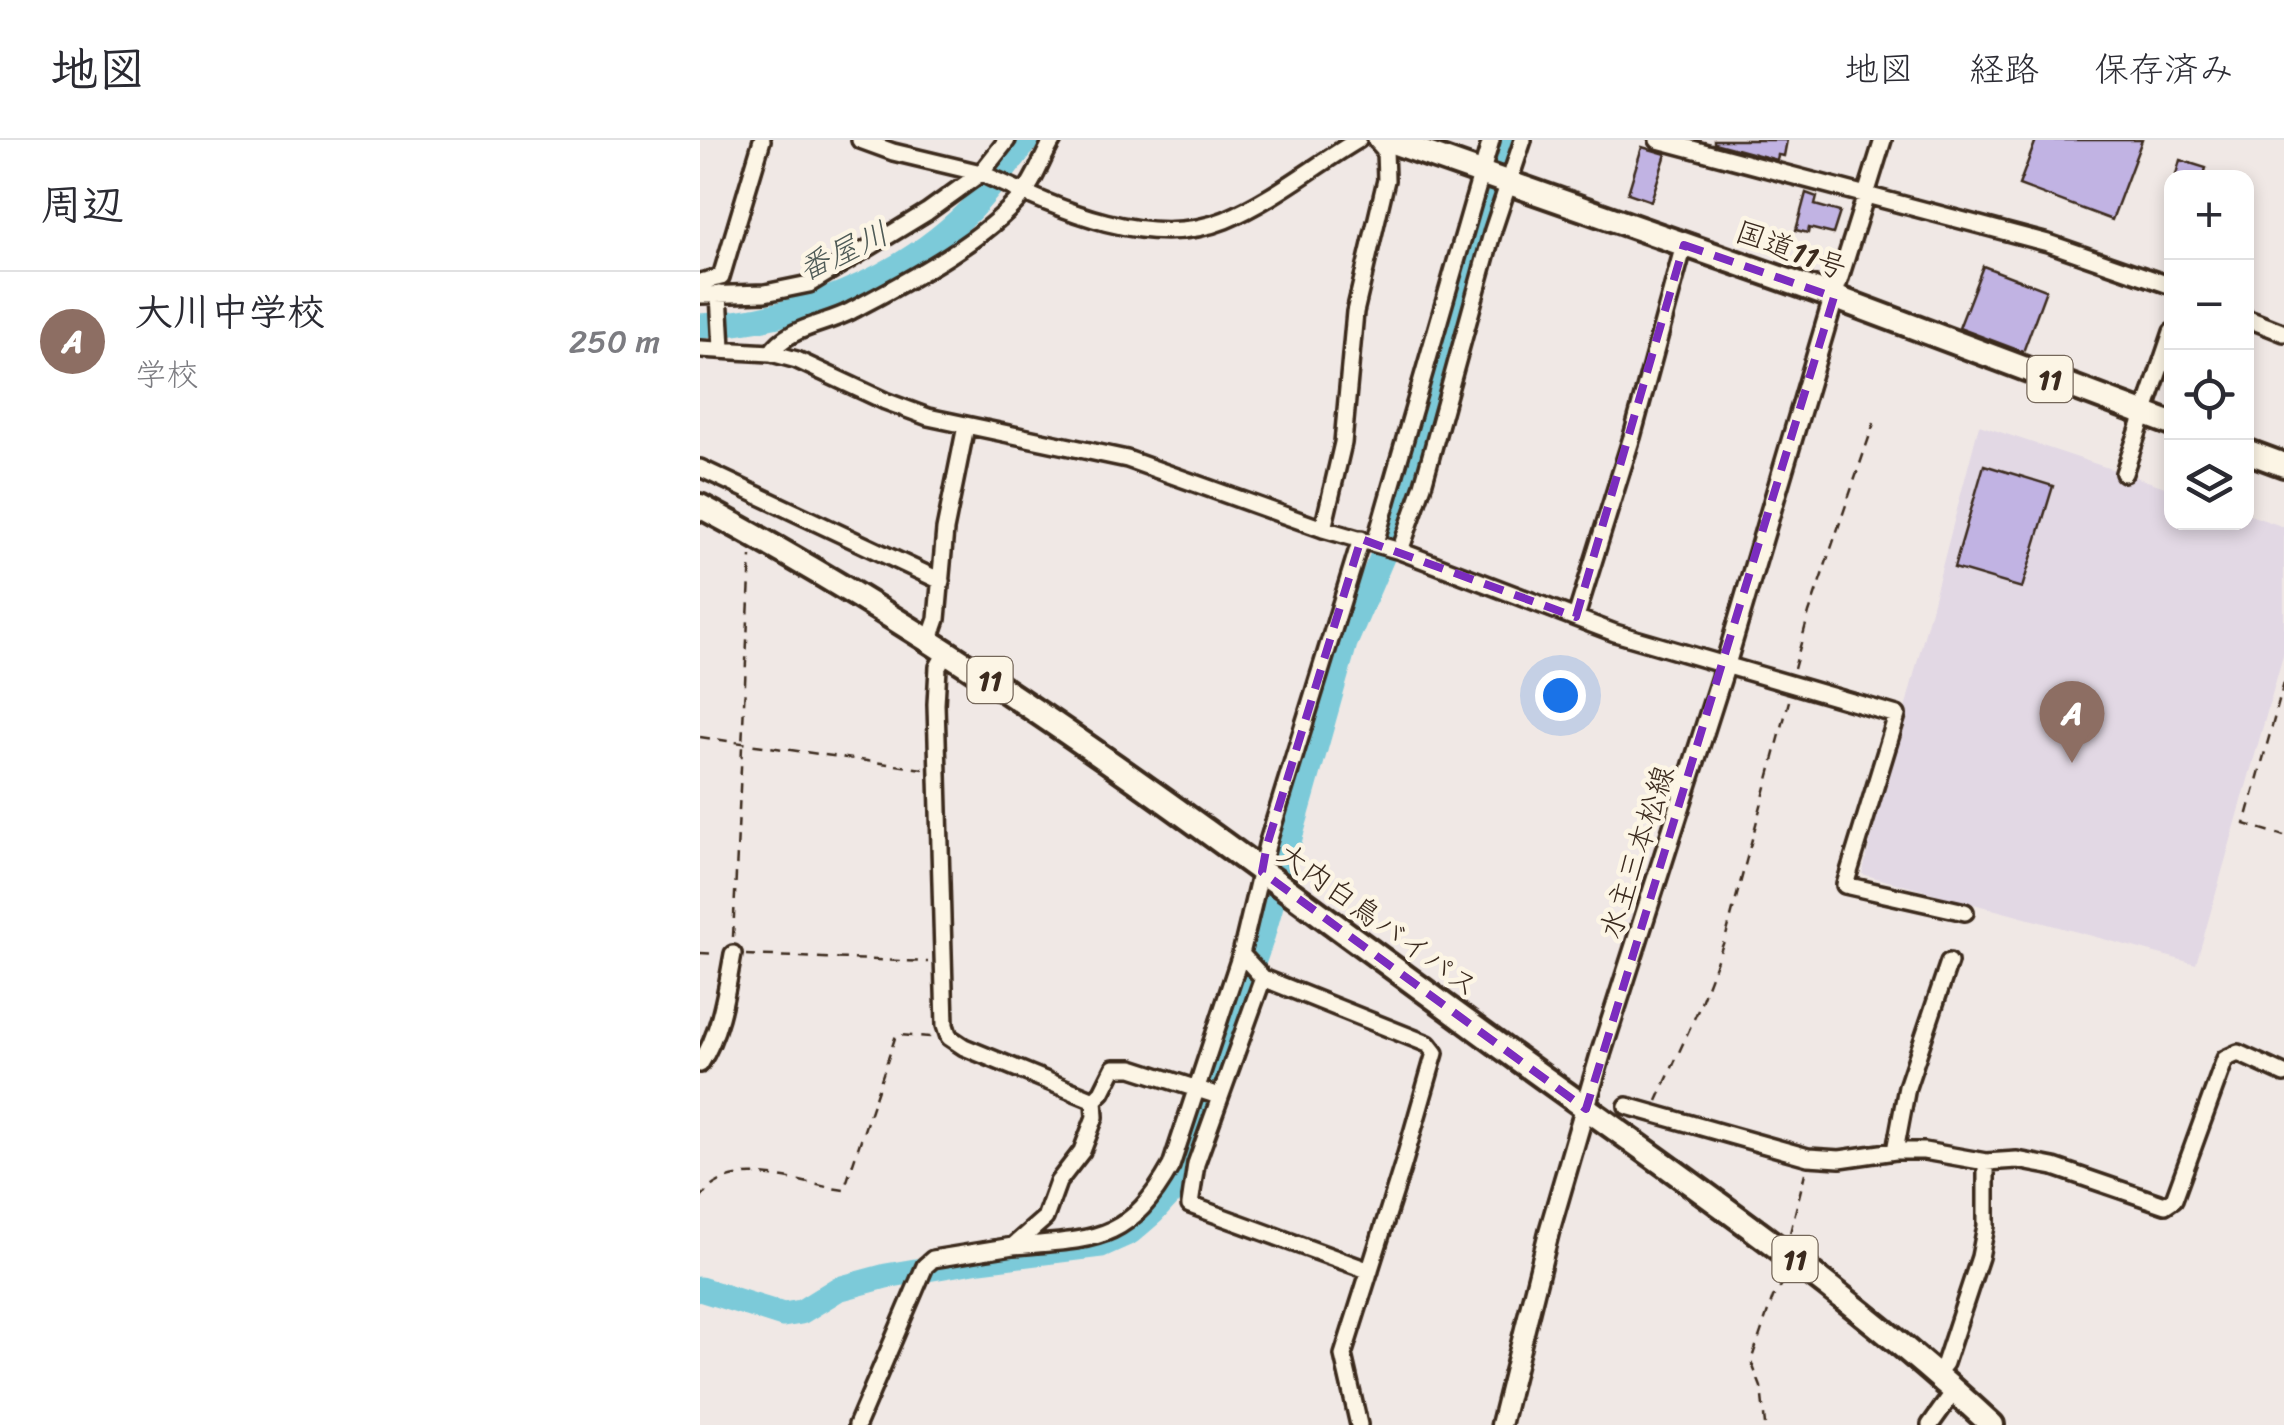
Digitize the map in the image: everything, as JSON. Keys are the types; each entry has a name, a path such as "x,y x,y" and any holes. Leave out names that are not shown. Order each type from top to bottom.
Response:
{"highway":[{"name":"国道11号","path":"1386,140 1834,297 2164,421"},
{"path":"2254,455 2284,465"},
{"name":"大内白鳥バイパス","path":"700,506 762,538 938,645 1071,734 1792,1257 1936,1373 1992,1425"}],"main road":[{"name":"水主三本松線","path":"1501,1425 1548,1232 1618,998 1725,666 1834,297"}],"street":[{"path":"700,282 721,276 762,140"},
{"path":"860,140 984,175 1103,221 1160,230 1199,228 1230,218 1358,140"},
{"path":"700,295 765,292 809,284 984,175 1007,140"},
{"path":"771,353 778,342 791,334 840,316 920,273 970,240 1022,192 1052,140"},
{"path":"1323,529 1343,443 1355,312 1386,180 1385,150 1376,140"},
{"path":"1398,550 1422,485 1452,373 1494,180 1492,140"},
{"path":"1370,1270 1190,1206 1208,1092 1243,957 1272,880 1267,845 1494,180 1524,140"},
{"path":"1658,140 2048,243 2164,283"},
{"path":"1834,297 1883,140"},
{"path":"1576,616 1632,437 1684,244"},
{"path":"719,296 722,343"},
{"path":"2254,321 2284,333"},
{"path":"700,348 722,343 771,353 797,360 884,401 966,426 1127,460 1323,529 1398,550 1615,633 1897,715 1845,885 1966,912"},
{"path":"2124,474 2165,350"},
{"path":"966,426 945,530 937,619 945,1025 948,1037 964,1048 1094,1100"},
{"path":"700,468 941,582"},
{"path":"700,1064 724,1004 732,954"},
{"path":"1243,957 1262,976 1428,1044 1435,1052 1342,1355 1360,1425"},
{"path":"1894,1151 1907,1087 1949,962"},
{"path":"856,1425 925,1266 932,1259 1077,1240 1112,1230 1134,1218 1154,1196 1262,976"},
{"path":"1627,1106 1808,1157 1840,1159 1924,1151 1986,1162 2017,1160 2054,1166 2165,1205 2174,1199 2225,1058 2238,1053 2284,1074"},
{"path":"1013,1246 1046,1218 1058,1182 1082,1151 1095,1117 1094,1100 1114,1068 1132,1068 1208,1092"},
{"path":"1936,1373 1944,1363 1980,1257 1986,1226 1986,1162"},
{"path":"1930,1425 1955,1390"}],"path":[{"path":"1653,1111 1726,936 1809,613 1874,423"},
{"path":"732,954 751,614 748,592 751,556 762,538"},
{"path":"2284,683 2245,824 2284,836"},
{"path":"700,738 939,772"},
{"path":"700,954 945,962"},
{"path":"700,1200 706,1189 719,1182 752,1174 844,1190 896,1036 948,1037"},
{"path":"1765,1425 1761,1387 1752,1361 1773,1297 1792,1257 1808,1157"}],"highlighted area":[{"path":"1684,245 1834,297 1586,1109 1262,872 1361,539 1576,617"}],"shaded area":[{"path":"1979,425 2164,487 2164,530 2254,530 2254,516 2284,527 2284,652 2196,964 1862,874"}],"building":[{"path":"1714,140 1787,140 1784,156 1778,155 1777,160"},
{"path":"2036,140 2142,140 2112,220 2019,185"},
{"path":"1642,147 1666,154 1651,201 1628,193"},
{"path":"2180,160 2206,168 2205,170 2177,170"},
{"path":"1806,193 1817,197 1815,205 1840,212 1833,234 1809,228 1808,233 1796,230"},
{"path":"1983,266 2046,290 2023,352 1959,328"},
{"path":"1984,465 2053,486 2022,588 1954,568"}],"waterway":[{"name":"番屋川","path":"700,326 773,316 845,293 879,277 942,236 969,211 1027,140"},
{"path":"700,1289 783,1315 801,1312 838,1289 886,1276 1101,1245 1130,1232 1172,1191 1262,937 1345,643 1392,534 1507,140"}],"place":[{"name":"大川中学校","path":"2072,763"}]}
